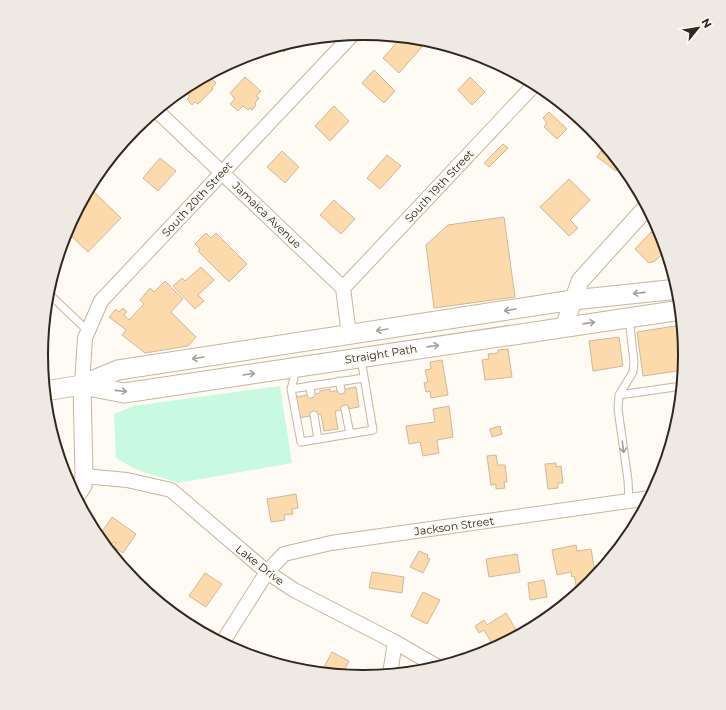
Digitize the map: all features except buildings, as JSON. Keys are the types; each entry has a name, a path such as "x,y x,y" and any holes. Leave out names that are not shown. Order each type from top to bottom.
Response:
{"main road":[{"name":"Straight Path","path":"50,390 82,385 118,370 573,300 671,290"},
{"name":"Straight Path","path":"82,385 124,393 675,311"}],"street":[{"name":"South 20th Street","path":"82,385 85,338 101,301 347,41"},
{"name":"South 19th Street","path":"344,288 531,89"},
{"name":"Jamaica Avenue","path":"160,114 344,288"},
{"path":"564,327 580,281 643,211"},
{"path":"344,288 349,335"},
{"path":"79,492 83,486 84,476 82,385"},
{"name":"Lake Drive","path":"84,476 127,480 171,490 267,572 294,590 395,642 430,663"},
{"name":"Jackson Street","path":"225,638 267,572 284,554 331,543 643,499"},
{"path":"391,668 395,642"}],"lane":[{"path":"53,298 88,331"},
{"path":"629,317 634,362 633,372 619,395 618,409 628,480 629,501"},
{"path":"293,367 294,378 292,389 301,442 373,430 360,357"},
{"path":"292,389 364,378"},
{"path":"339,381 341,390"},
{"path":"310,386 311,394"},
{"path":"619,395 676,387"},
{"path":"345,409 350,434"},
{"path":"314,415 318,439"}],"green space":[{"path":"280,386 292,463 178,483 135,469 116,458 114,414 133,406"}]}
